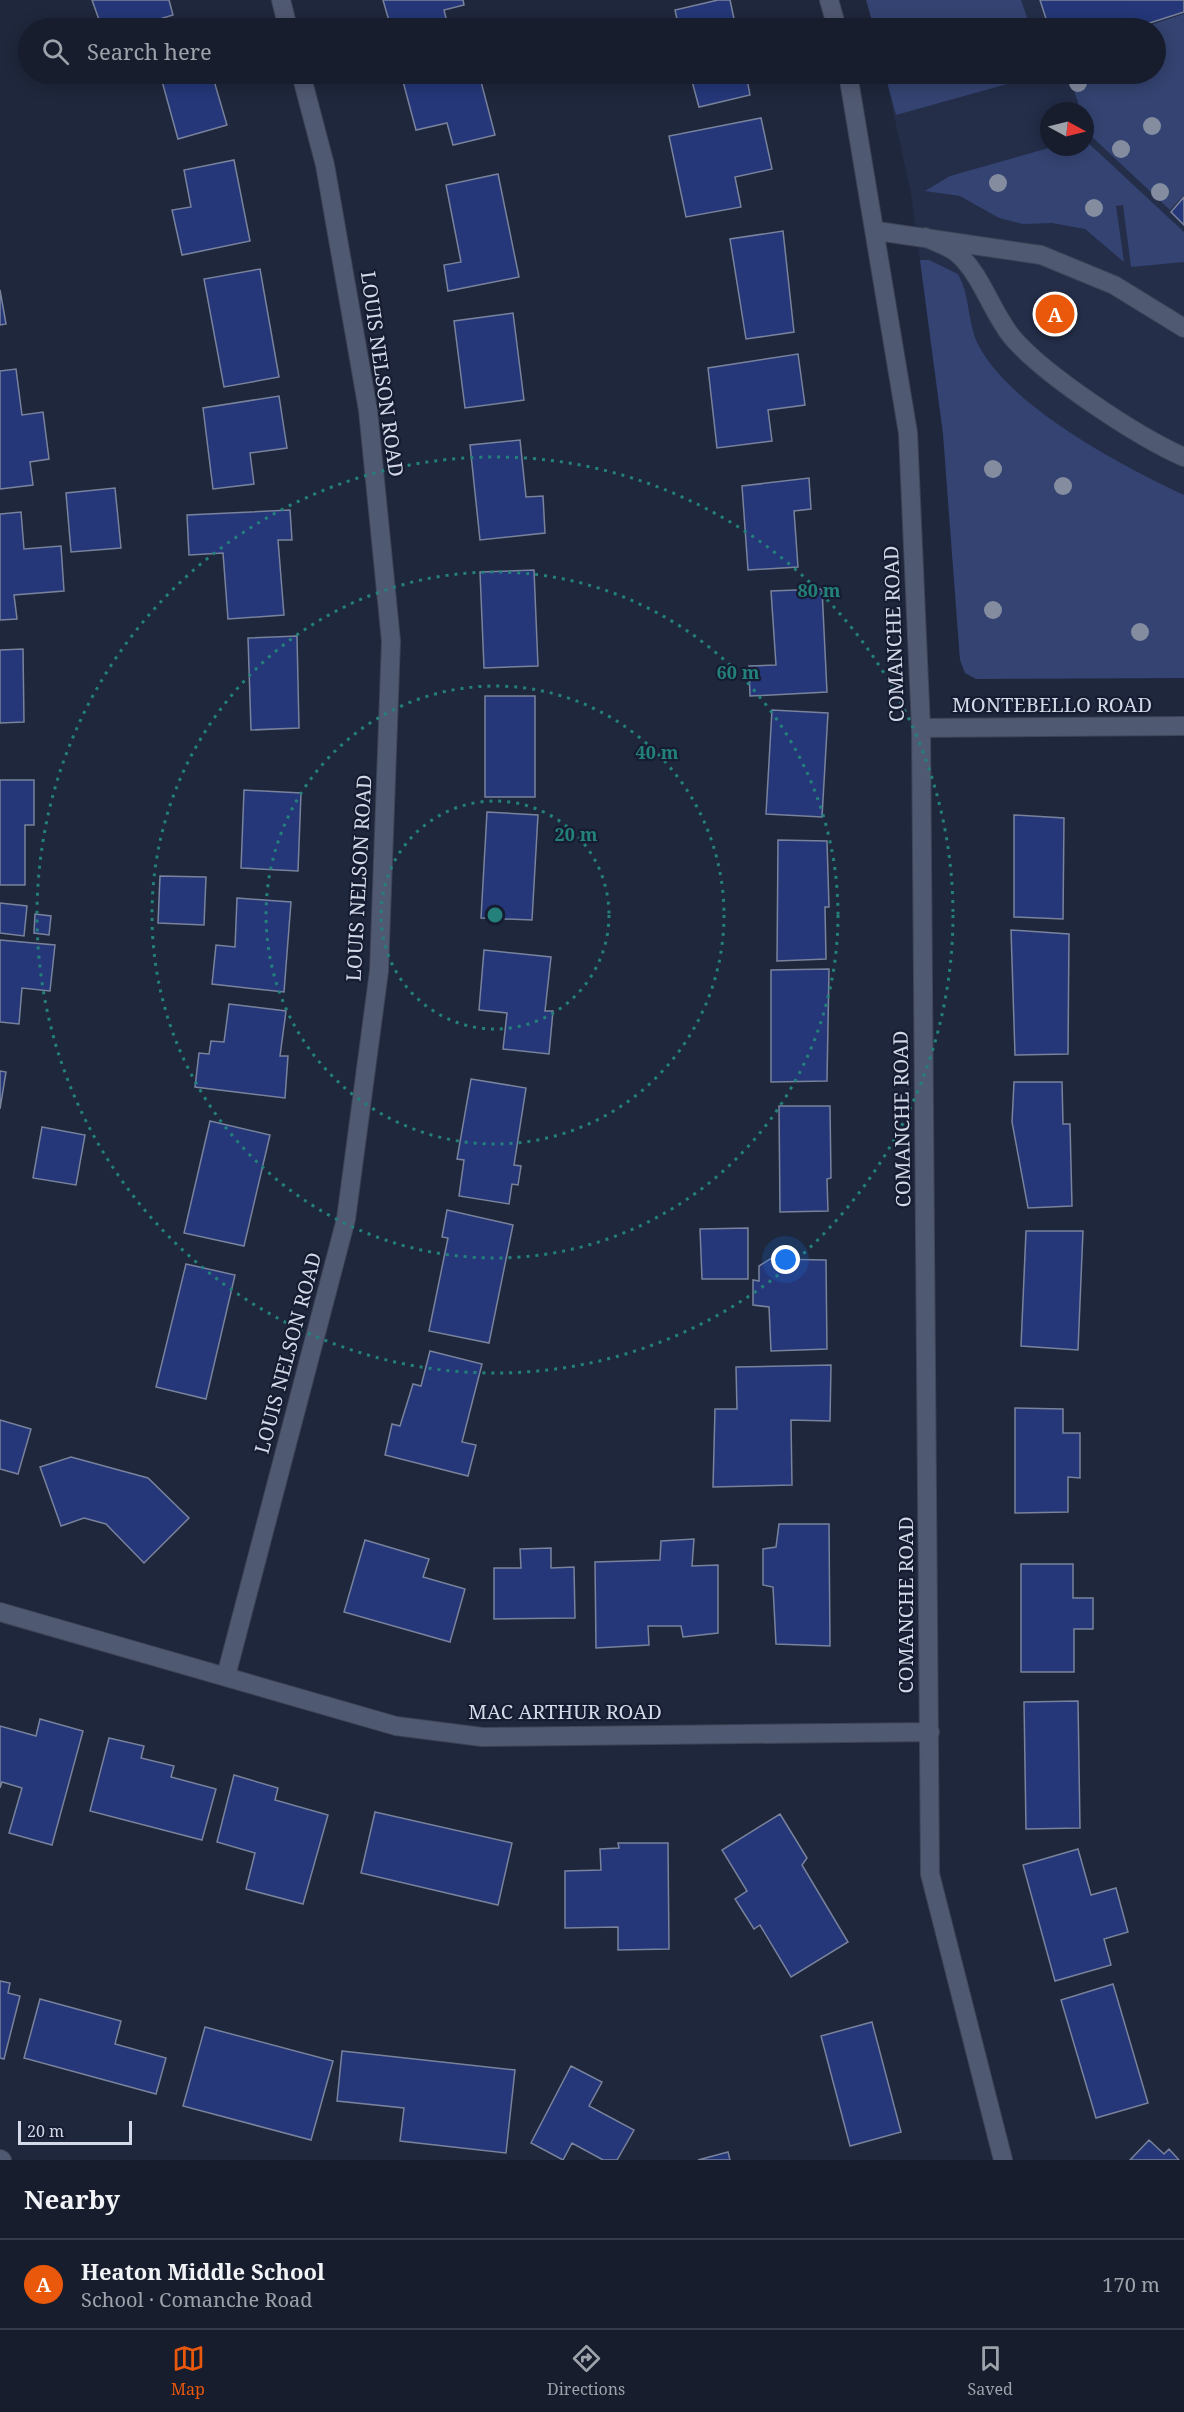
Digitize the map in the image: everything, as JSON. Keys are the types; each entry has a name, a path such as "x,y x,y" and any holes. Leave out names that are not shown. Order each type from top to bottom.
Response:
{"street":[{"path":"281,0 286,18"},
{"path":"829,0 834,18"},
{"name":"LOUIS NELSON ROAD","path":"226,1676 346,1219 379,971 391,641 368,410 325,165 304,84"},
{"name":"COMANCHE ROAD","path":"850,84 877,231 908,433 921,728 930,1874 1003,2160"},
{"path":"877,231 1041,255 1114,285 1184,328"},
{"path":"924,237 955,252 968,265 998,317 1013,337 1037,361 1128,425 1184,457"},
{"name":"MONTEBELLO ROAD","path":"921,728 1184,726"},
{"name":"MAC ARTHUR ROAD","path":"0,1612 396,1726 482,1737 930,1732"}],"shaded area":[{"path":"866,0 1021,0 1027,18 871,18"},
{"path":"870,0 1184,0 1184,678 976,679 965,673 960,660 943,434 911,194 887,84 1166,84 1166,18 874,18"},
{"path":"1184,14 1184,195 1170,210 1094,139 1094,102 1078,102 1072,84 1166,84 1166,20"},
{"path":"888,84 1007,84 896,115"},
{"path":"1094,148 1184,232 1184,262 1131,267 1123,205 1116,206 1124,262 1085,229 1052,223 1023,224 999,218 960,196 925,191 950,176 1040,150 1040,156 1094,156"},
{"path":"920,260 929,260 958,274 980,348 996,371 1018,393 1043,414 1101,452 1184,495 1184,678 976,679 965,673 960,660 943,434"}],"building":[{"path":"92,0 169,0 173,15 163,18 98,18"},
{"path":"383,0 463,0 464,5 444,10 446,18 388,18"},
{"path":"718,0 730,0 734,18 677,18 675,10"},
{"path":"1040,0 1184,0 1184,12 1165,18 1046,18"},
{"path":"163,84 215,84 227,125 178,139"},
{"path":"404,84 482,84 495,135 453,145 447,123 416,130"},
{"path":"693,84 748,84 750,95 699,107"},
{"path":"761,118 772,169 735,177 741,207 686,217 669,136"},
{"path":"234,160 250,241 182,255 172,210 191,207 184,170"},
{"path":"498,174 519,277 448,291 444,265 461,262 446,185"},
{"path":"1184,197 1184,225 1171,212"},
{"path":"783,231 794,332 746,339 730,239"},
{"path":"260,269 279,377 224,387 204,279"},
{"path":"0,290 6,324 0,325"},
{"path":"513,313 524,400 465,408 454,321"},
{"path":"798,354 805,405 768,410 772,441 717,448 708,368"},
{"path":"16,369 22,415 43,412 49,459 30,462 33,485 0,489 0,371"},
{"path":"279,396 287,448 250,453 254,484 213,489 203,408"},
{"path":"520,440 526,497 543,496 545,533 480,540 470,445"},
{"path":"809,478 811,509 794,511 798,567 748,570 742,486"},
{"path":"115,488 121,548 71,552 66,493"},
{"path":"290,510 292,540 278,540 284,615 228,619 223,553 189,555 187,515"},
{"path":"21,512 24,549 61,546 64,591 14,595 17,619 0,620 0,514"},
{"path":"534,570 538,666 484,668 480,572"},
{"path":"822,589 827,692 750,696 749,666 776,665 771,591"},
{"path":"297,636 299,728 251,730 248,638"},
{"path":"23,649 24,722 0,723 0,650"},
{"path":"485,696 535,696 535,797 485,797"},
{"path":"772,710 828,713 822,817 766,814"},
{"path":"0,780 34,780 34,825 25,825 25,885 0,885"},
{"path":"244,790 301,793 298,871 241,868"},
{"path":"487,812 538,815 532,920 481,918"},
{"path":"1014,815 1064,818 1063,919 1014,917"},
{"path":"778,840 827,841 829,907 825,907 826,959 777,961"},
{"path":"160,876 206,877 204,925 158,923"},
{"path":"237,898 291,902 284,992 212,984 216,945 235,947"},
{"path":"0,903 27,906 24,936 0,933"},
{"path":"35,914 51,916 49,935 34,933"},
{"path":"1011,930 1069,934 1068,1054 1015,1055"},
{"path":"0,940 55,945 50,991 22,988 19,1024 0,1022"},
{"path":"484,950 551,957 545,1011 553,1011 549,1054 503,1049 507,1013 479,1010"},
{"path":"829,969 827,1081 771,1082 771,970"},
{"path":"229,1004 286,1011 280,1056 288,1056 285,1098 195,1087 199,1053 209,1054 211,1041 224,1042"},
{"path":"0,1071 6,1072 0,1109"},
{"path":"471,1079 526,1088 514,1165 521,1166 518,1185 512,1184 509,1204 459,1196 464,1160 457,1159"},
{"path":"1014,1082 1062,1082 1063,1124 1070,1124 1072,1206 1028,1208 1012,1122"},
{"path":"779,1106 830,1106 831,1178 827,1179 828,1211 780,1212"},
{"path":"210,1121 270,1135 244,1246 184,1233"},
{"path":"42,1127 85,1135 76,1185 33,1178"},
{"path":"447,1210 513,1225 489,1343 429,1331 448,1238 442,1237"},
{"path":"748,1228 748,1279 702,1279 700,1229"},
{"path":"1026,1231 1083,1231 1078,1350 1021,1346"},
{"path":"770,1259 826,1260 827,1349 771,1351 769,1307 753,1305 753,1280 759,1281 759,1266"},
{"path":"186,1264 235,1275 206,1399 156,1387"},
{"path":"430,1351 482,1364 462,1442 476,1445 468,1476 385,1455 392,1424 400,1426 413,1384 421,1386"},
{"path":"831,1365 830,1421 791,1420 792,1485 713,1487 715,1409 737,1409 736,1367"},
{"path":"1015,1408 1063,1409 1063,1433 1080,1433 1080,1478 1068,1477 1068,1512 1015,1513"},
{"path":"0,1420 31,1429 18,1474 0,1469"},
{"path":"71,1457 148,1478 189,1518 144,1563 106,1524 84,1518 61,1526 40,1467"},
{"path":"779,1524 829,1524 830,1646 776,1644 773,1587 763,1585 763,1549 776,1547"},
{"path":"694,1539 692,1566 718,1565 718,1633 683,1637 681,1626 648,1626 649,1645 596,1648 595,1562 660,1560 661,1541"},
{"path":"365,1540 429,1559 423,1577 465,1589 450,1642 344,1612"},
{"path":"551,1548 551,1568 574,1567 575,1618 494,1619 494,1568 521,1568 520,1549"},
{"path":"1021,1564 1073,1564 1073,1598 1093,1598 1093,1629 1074,1629 1074,1672 1021,1672"},
{"path":"1078,1701 1080,1828 1026,1829 1024,1702"},
{"path":"40,1719 83,1731 52,1845 9,1833 22,1788 2,1782 0,1788 0,1726 36,1736"},
{"path":"109,1738 144,1746 141,1758 174,1766 171,1777 216,1789 202,1840 90,1811"},
{"path":"234,1775 278,1788 275,1800 328,1815 303,1904 246,1889 255,1853 217,1842"},
{"path":"375,1812 512,1843 498,1905 361,1873"},
{"path":"780,1814 807,1858 802,1865 848,1942 791,1977 760,1925 754,1929 735,1899 747,1891 722,1850"},
{"path":"618,1843 668,1843 669,1949 618,1950 618,1927 565,1928 565,1871 601,1870 600,1849 619,1848"},
{"path":"1078,1849 1091,1895 1116,1888 1128,1932 1104,1939 1111,1965 1055,1981 1023,1865"},
{"path":"0,1981 10,1983 8,1993 20,1996 4,2059 0,2058"},
{"path":"1113,1984 1148,2103 1096,2118 1061,2000"},
{"path":"40,1999 121,2021 115,2044 166,2058 156,2094 24,2058"},
{"path":"872,2022 901,2132 850,2146 821,2036"},
{"path":"205,2027 333,2061 311,2140 183,2106"},
{"path":"342,2051 515,2070 506,2153 400,2141 404,2108 337,2101"},
{"path":"571,2066 602,2082 589,2106 634,2130 617,2160 603,2160 572,2143 563,2160 531,2143"},
{"path":"1149,2140 1164,2154 1169,2149 1179,2160 1130,2160"},
{"path":"728,2152 730,2160 698,2160"}],"place":[{"name":"Heaton Middle School","path":"1055,314"}]}
